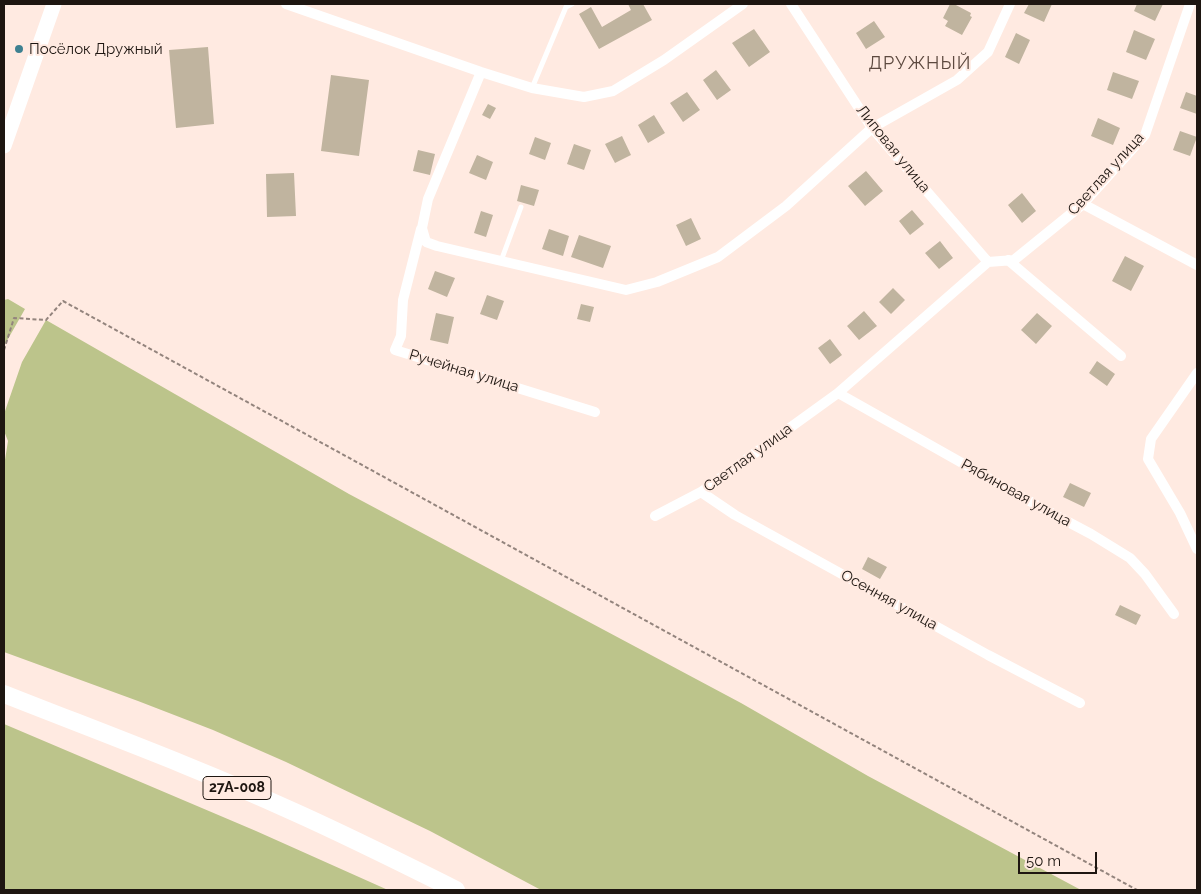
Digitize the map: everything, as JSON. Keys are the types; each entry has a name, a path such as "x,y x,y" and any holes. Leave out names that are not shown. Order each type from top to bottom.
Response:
{"highway":[{"name":"27А-008","path":"4,694 290,810 456,890"}],"main road":[{"path":"4,146 54,4"}],"street":[{"path":"286,4 532,88 584,97 613,91 664,60 742,4"},
{"name":"Липовая улица","path":"791,4 872,128 988,262"},
{"path":"481,72 428,199 422,228 426,242 556,275 626,290 656,282 718,257 786,206 872,128 957,80 988,52 1010,4"},
{"name":"Светлая улица","path":"1008,260 1014,260 1083,204 1145,135 1190,4"},
{"path":"1083,204 1197,265"},
{"name":"Ручейная улица","path":"422,228 402,300 401,336 395,350 595,412"},
{"path":"988,262 1008,260 1121,356"},
{"name":"Светлая улица","path":"655,516 701,492 838,393 988,262"},
{"path":"1197,373 1151,439 1148,459 1180,514 1197,549"},
{"name":"Рябиновая улица","path":"838,393 1091,534 1130,558 1145,574 1174,614"},
{"name":"Осенняя улица","path":"701,492 752,525 1080,703"}],"lane":[{"path":"532,88 566,7 572,4"},
{"path":"500,261 521,207"}],"path":[{"path":"4,350 14,318 46,320 63,301 1137,890"}],"green space":[{"path":"8,299 25,309 4,346 4,300"},
{"path":"46,320 349,494 741,703 868,776 1081,890 541,890 430,831 286,762 213,730 4,652 4,466 8,441 4,431 4,414 22,362"},
{"path":"4,724 256,831 388,890 4,890"}],"building":[{"path":"628,4 643,4 652,20 599,49 579,14 591,7 602,27 631,10"},
{"path":"950,4 954,4 971,13 970,16 972,17 962,35 945,26 948,21 943,18"},
{"path":"1029,4 1052,4 1044,22 1024,13"},
{"path":"1137,4 1163,4 1155,21 1134,11"},
{"path":"874,21 885,37 866,49 856,33"},
{"path":"754,29 770,52 749,67 732,43"},
{"path":"1134,30 1155,39 1146,60 1126,52"},
{"path":"1016,33 1030,40 1019,64 1005,57"},
{"path":"208,47 214,124 176,128 169,50"},
{"path":"716,70 731,90 717,100 703,80"},
{"path":"1113,72 1139,81 1132,99 1107,90"},
{"path":"331,75 369,80 359,156 321,151"},
{"path":"687,92 700,110 683,122 670,103"},
{"path":"1186,92 1197,96 1197,114 1180,108"},
{"path":"488,104 496,108 490,119 482,115"},
{"path":"654,115 665,133 648,143 638,125"},
{"path":"1098,118 1120,128 1113,145 1091,136"},
{"path":"1180,131 1197,137 1190,156 1173,150"},
{"path":"622,136 631,155 615,163 605,144"},
{"path":"535,137 551,143 545,160 529,154"},
{"path":"574,144 591,150 584,170 567,164"},
{"path":"418,150 435,154 430,175 413,171"},
{"path":"477,155 493,162 486,180 469,173"},
{"path":"866,171 883,191 865,206 848,186"},
{"path":"294,173 296,216 267,217 266,174"},
{"path":"521,185 539,190 534,206 517,201"},
{"path":"1022,193 1036,211 1022,223 1008,205"},
{"path":"912,210 924,224 910,235 899,221"},
{"path":"481,211 493,215 486,237 474,233"},
{"path":"691,218 701,239 686,246 676,225"},
{"path":"549,229 569,236 563,256 542,249"},
{"path":"579,235 611,246 603,268 571,257"},
{"path":"940,241 953,258 939,269 925,253"},
{"path":"1125,256 1144,266 1131,291 1112,281"},
{"path":"435,271 455,278 447,297 428,289"},
{"path":"893,288 905,300 891,314 879,302"},
{"path":"487,295 504,301 497,320 480,314"},
{"path":"581,304 594,307 590,322 577,319"},
{"path":"864,311 877,326 859,340 847,326"},
{"path":"436,313 454,317 448,344 430,340"},
{"path":"1037,313 1052,326 1036,344 1021,330"},
{"path":"830,339 842,355 830,364 818,348"},
{"path":"1097,361 1115,374 1107,386 1089,373"},
{"path":"1070,483 1091,493 1084,507 1063,497"},
{"path":"868,557 887,567 880,579 862,569"},
{"path":"1120,605 1141,615 1136,625 1115,615"}],"place":[{"name":"Посёлок Дружный","path":"19,49"}],"district":[{"name":"ДРУЖНЫЙ","path":"920,64"}]}
